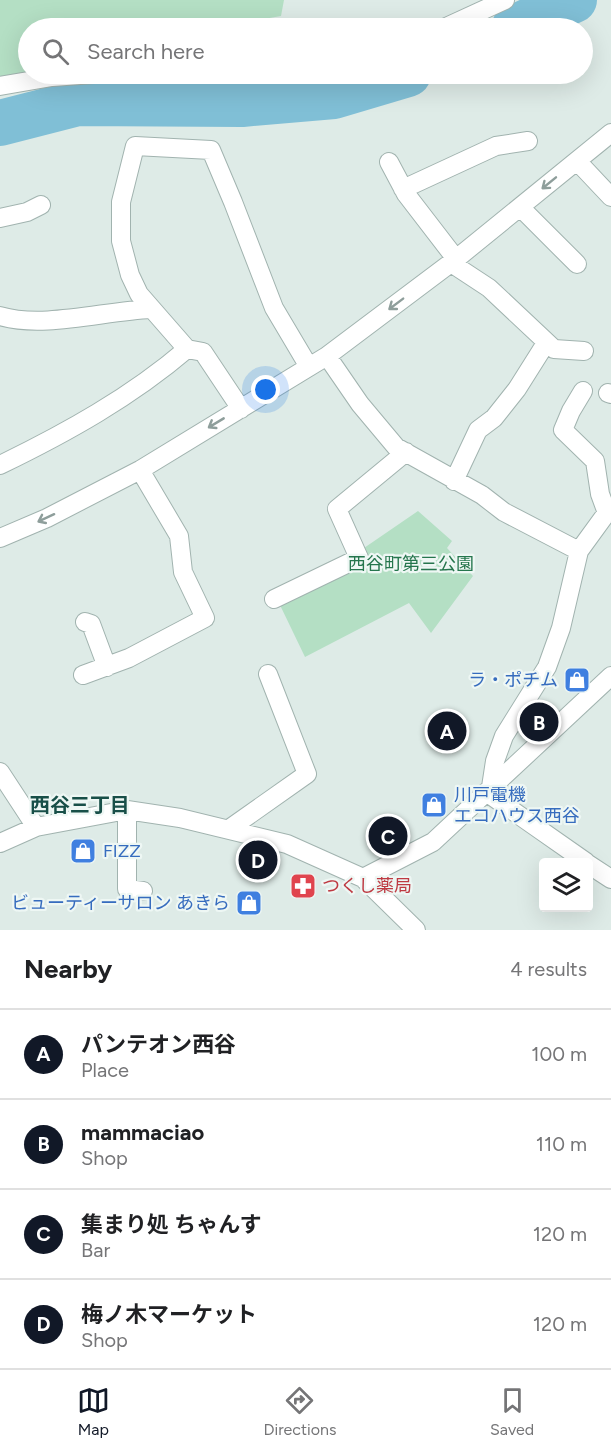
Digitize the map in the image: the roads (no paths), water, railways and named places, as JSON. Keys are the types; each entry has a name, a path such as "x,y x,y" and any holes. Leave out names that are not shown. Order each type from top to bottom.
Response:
{"street":[{"path":"466,18 505,0"},
{"path":"0,86 18,83"},
{"path":"0,538 47,518 140,470 327,356 453,261 611,133"},
{"path":"404,189 496,146 528,141"},
{"path":"241,409 203,352 187,350 139,294 130,275 121,241 121,202 135,146 211,150 274,308 309,367"},
{"path":"577,161 611,197"},
{"path":"388,162 453,261 489,288 554,349 584,351"},
{"path":"0,218 27,213 41,205"},
{"path":"520,207 577,264"},
{"path":"0,316 32,321 151,309"},
{"path":"454,481 478,430 494,418 506,404 546,343"},
{"path":"0,465 127,395 158,374 187,350"},
{"path":"327,356 360,404 396,447 482,495 504,512 579,551"},
{"path":"489,789 495,761 504,736 547,667 561,628 579,551 609,510 600,494 596,461 563,430 583,391"},
{"path":"274,599 359,558 337,509 406,452"},
{"path":"83,675 129,658 204,618 183,572 179,536 140,470"},
{"path":"86,622 91,624 107,667"},
{"path":"229,830 307,774 268,674"},
{"path":"363,878 432,842 611,676"},
{"path":"0,772 36,827"},
{"path":"489,789 580,858"},
{"path":"127,810 127,889 143,891"},
{"path":"0,843 36,827 127,810 180,818 287,844 363,878 416,930"},
{"path":"593,867 611,879"}],"waterway":[{"path":"535,18 574,0"},
{"path":"0,123 78,103 242,104 334,96 374,84"}],"place":[{"name":"ラ・ポチム","path":"577,680"},
{"name":"mammaciao","path":"539,722"},
{"name":"パンテオン西谷","path":"447,731"},
{"name":"川戸電機 エコハウス西谷","path":"434,805"},
{"name":"集まり処 ちゃんす","path":"388,836"},
{"name":"FIZZ","path":"83,851"},
{"name":"梅ノ木マーケット","path":"258,860"},
{"name":"つくし薬局","path":"303,886"},
{"name":"ビューティーサロン あきら","path":"249,903"}],"district":[{"name":"西谷三丁目","path":"80,805"}],"park label":[{"name":"西谷町第三公園","path":"411,564"}]}
